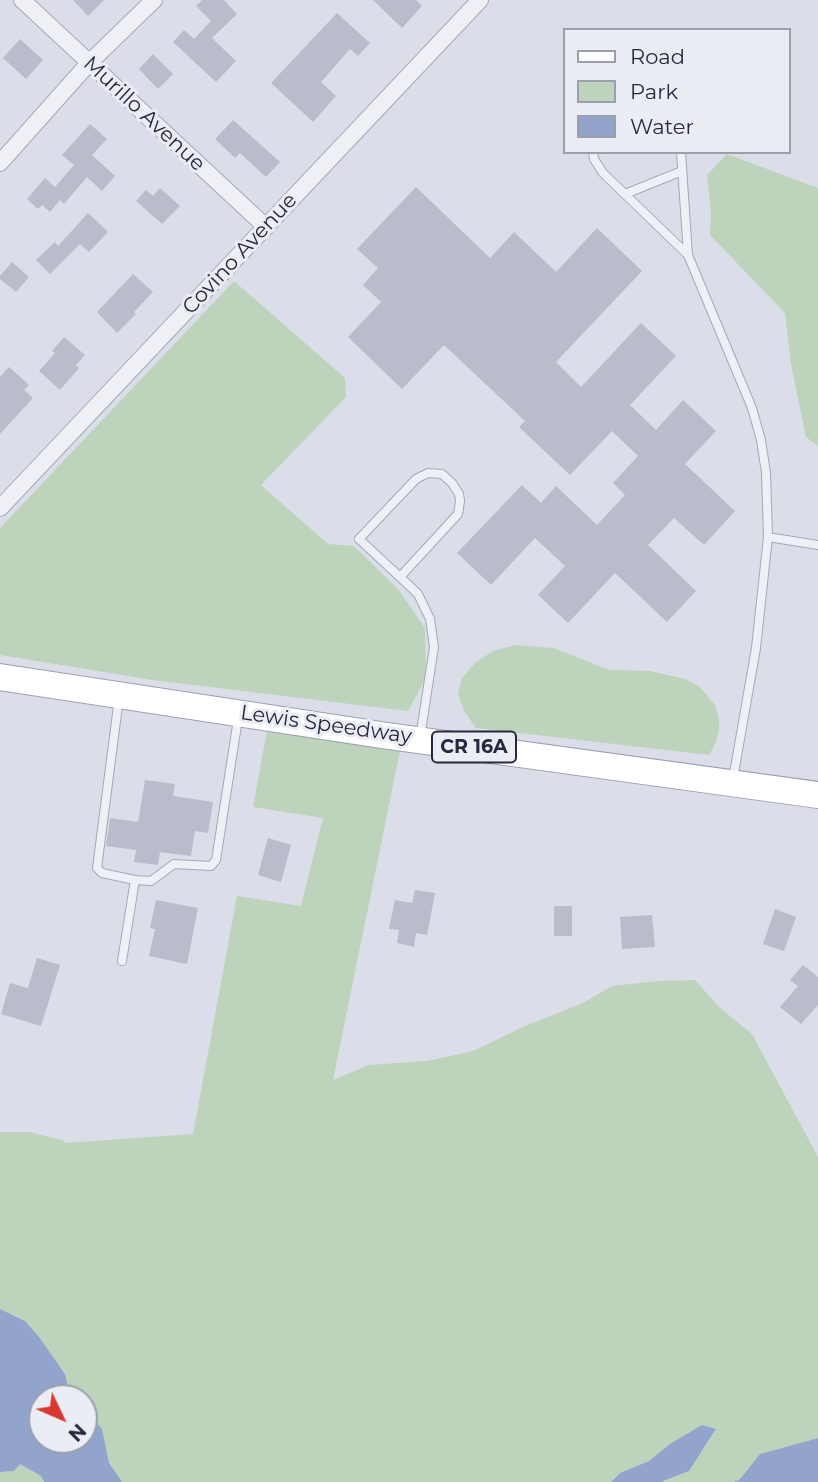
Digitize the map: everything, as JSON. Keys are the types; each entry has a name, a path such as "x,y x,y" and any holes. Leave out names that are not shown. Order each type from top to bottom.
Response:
{"main road":[{"name":"Lewis Speedway","path":"0,677 732,785 818,795"}],"street":[{"name":"Murillo Avenue","path":"22,0 265,227"},
{"path":"0,163 89,63 154,0"},
{"name":"Covino Avenue","path":"0,508 480,0"}],"lane":[{"path":"593,154 603,173 688,255"},
{"path":"681,154 688,255 752,408 766,473 768,537 755,648 732,785"},
{"path":"625,194 682,171"},
{"path":"400,577 458,514 459,494 452,482 442,474 428,472 416,479 359,538 421,600 430,619 434,646 420,739"},
{"path":"768,537 818,545"},
{"path":"119,696 97,868 102,873 135,880 151,881 174,864 211,866 216,860 239,712"},
{"path":"122,961 135,880"}],"green space":[{"path":"727,154 818,188 818,446 806,437 791,364 785,313 710,235 707,175"},
{"path":"234,281 345,378 346,397 261,485 328,544 354,546 398,589 425,628 426,678 408,711 152,680 0,655 0,528"},
{"path":"516,645 553,648 610,670 650,671 685,679 699,686 715,705 719,718 716,742 709,755 476,728 464,711 458,694 462,678 475,663 493,651"},
{"path":"268,725 401,746 333,1080 369,1065 427,1061 473,1051 583,1003 612,986 695,980 719,1007 752,1034 818,1157 818,1438 760,1454 740,1479 734,1482 661,1482 689,1471 716,1430 670,1444 649,1461 620,1473 611,1482 122,1482 116,1476 109,1463 98,1422 98,1384 68,1384 65,1373 25,1321 0,1309 0,1132 29,1132 65,1143 193,1134 237,896 301,906 323,818 253,807"},
{"path":"20,1464 41,1476 44,1482 0,1482 0,1472 14,1471"}],"water":[{"path":"0,1309 25,1321 65,1374 68,1384 28,1384 28,1454 98,1454 98,1424 102,1429 109,1463 122,1482 44,1482 41,1476 20,1464 14,1471 0,1472"},
{"path":"702,1425 716,1429 689,1471 661,1482 611,1482 620,1473 649,1461 670,1444"},
{"path":"818,1438 818,1482 734,1482 740,1479 760,1454"}],"building":[{"path":"73,0 104,0 88,16"},
{"path":"202,0 224,0 237,14 212,38 236,61 216,82 173,42 184,30 194,39 211,21 196,6"},
{"path":"373,0 416,0 422,6 402,28"},
{"path":"337,13 370,43 358,56 350,49 321,82 336,96 313,122 271,83"},
{"path":"20,39 43,60 26,79 3,58"},
{"path":"153,54 173,74 158,89 139,69"},
{"path":"233,120 280,162 266,177 240,153 235,158 215,139"},
{"path":"90,124 107,139 92,155 115,176 102,191 87,177 64,204 60,200 50,212 42,205 38,209 27,199 45,178 55,187 74,165 62,155"},
{"path":"416,187 490,258 514,232 556,272 597,228 642,271 556,362 581,387 641,323 676,356 630,405 656,430 683,400 716,431 685,464 735,511 704,545 674,518 648,545 696,591 667,622 615,573 568,623 538,595 565,566 535,538 491,585 457,553 522,485 541,503 556,486 597,525 625,495 613,483 638,456 612,431 570,475 519,427 525,421 444,345 402,389 348,337 381,302 363,285 378,268 357,249"},
{"path":"160,188 180,206 162,224 136,201 146,190 153,196"},
{"path":"88,213 108,232 89,252 80,244 50,274 36,260 55,242 58,246"},
{"path":"12,262 29,277 16,292 0,279"},
{"path":"133,274 153,292 117,333 97,312"},
{"path":"64,337 85,355 76,365 79,368 60,390 39,371 55,353 52,351"},
{"path":"9,367 29,385 24,390 33,398 0,434 0,377"},
{"path":"145,780 175,784 173,796 213,802 208,833 195,831 191,856 160,852 158,865 134,862 136,850 106,846 110,818 138,822"},
{"path":"268,838 291,845 281,882 258,875"},
{"path":"415,890 435,893 427,935 416,933 414,947 397,943 399,930 389,929 395,900 412,903"},
{"path":"156,900 198,908 187,964 149,956 155,929 150,928"},
{"path":"554,906 572,906 572,936 554,936"},
{"path":"775,909 796,917 784,951 763,944"},
{"path":"652,915 655,947 622,949 620,917"},
{"path":"37,958 60,965 41,1026 1,1014 10,983 28,988"},
{"path":"803,965 818,977 818,1005 801,1024 780,1007 798,986 790,980"}]}
